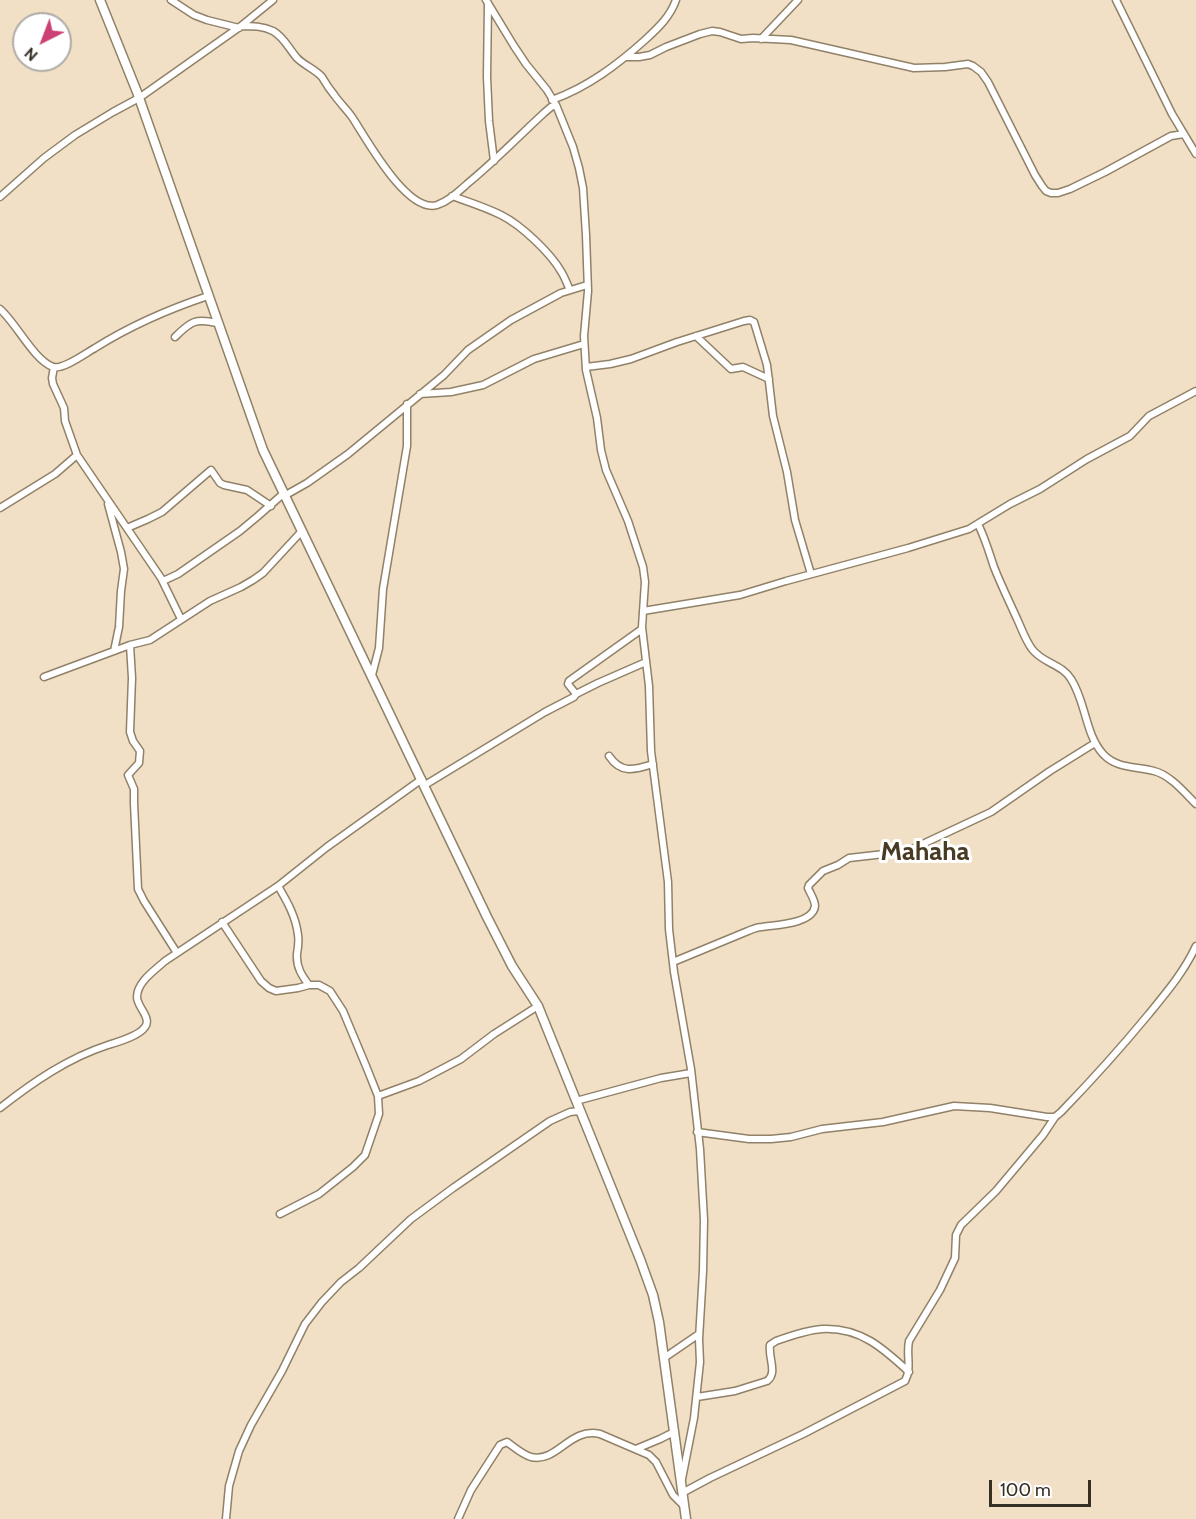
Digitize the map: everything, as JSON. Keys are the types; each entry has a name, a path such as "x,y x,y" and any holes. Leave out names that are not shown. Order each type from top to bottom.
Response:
{"main road":[{"path":"100,0 139,98 263,450 487,917 513,966 538,1006 618,1203 650,1286 659,1322 686,1519"}],"street":[{"path":"171,0 194,15 207,20 240,27 258,26 271,30 281,37 301,62 316,71 351,116 403,191 430,206 438,205 452,196 494,161 554,102 607,72 626,57 663,23 676,0"},
{"path":"0,197 44,158 75,135 139,98 240,27 273,0"},
{"path":"761,39 798,0"},
{"path":"1116,0 1159,89 1196,153"},
{"path":"487,2 526,64 548,90 573,147 583,188 586,235 587,285 584,344 586,367 606,470 628,520 643,567 645,582 642,629 649,686 651,751 668,882 669,929 673,962 691,1073 700,1149 704,1220 700,1362 694,1418 681,1490"},
{"path":"487,2 487,77 494,161"},
{"path":"626,57 650,55 712,31 741,39 791,40 914,68 945,68 968,64 981,72 988,82 1038,181 1051,194 1077,186 1171,135 1184,134"},
{"path":"452,196 503,216 520,228 538,243 557,266 570,290"},
{"path":"163,581 203,557 284,495 307,483 348,454 444,375 468,351 511,320 561,292 587,285"},
{"path":"0,309 44,361 54,367 71,362 142,322 208,296"},
{"path":"586,367 631,359 696,336 752,320 762,344 773,416 787,472 793,511 811,574"},
{"path":"175,337 197,321 218,323"},
{"path":"696,336 731,369 743,367 769,379"},
{"path":"420,394 451,392 483,385 534,359 584,344"},
{"path":"54,367 53,384 64,408 65,421 77,456 163,581 181,619"},
{"path":"644,611 741,595 961,531 978,524 1130,436 1149,416 1196,391"},
{"path":"372,676 379,648 382,589 407,446 407,404"},
{"path":"0,508 56,474 77,456"},
{"path":"127,528 162,512 210,470 220,483 247,490 271,506"},
{"path":"106,498 124,569 120,591 119,627 114,651"},
{"path":"978,524 994,569 1030,647 1039,657 1065,671 1071,678 1095,743 1103,755 1123,766 1164,775 1196,804"},
{"path":"44,677 130,645 150,640 210,601 241,587 263,573 301,532"},
{"path":"576,694 568,684 569,681 642,629"},
{"path":"130,645 132,678 130,732 140,751 139,763 128,775 134,789 138,889 177,953"},
{"path":"0,1108 54,1070 79,1056 125,1040 145,1027 147,1022 137,997 138,991 149,975 165,961 278,886 386,806 423,782 563,704 576,694 646,662"},
{"path":"673,962 759,927 787,925 808,916 815,905 808,888 809,885 824,871 849,858 902,852 950,832 991,812 1095,743"},
{"path":"609,756 623,769 653,764"},
{"path":"278,886 288,903 296,926 299,938 298,964 300,972 309,985"},
{"path":"222,922 261,981 269,988 276,991 319,985 330,991 343,1011 378,1096 380,1114 365,1155 319,1194 280,1214"},
{"path":"681,1490 803,1434 902,1384 909,1372 907,1349 909,1341 940,1290 955,1258 956,1235 961,1226 996,1191 1043,1135 1055,1117 1135,1031 1175,982 1196,946"},
{"path":"378,1096 419,1081 461,1059 494,1034 538,1006"},
{"path":"576,1101 661,1078 691,1073"},
{"path":"697,1132 749,1139 771,1139 830,1128 883,1122 954,1106 990,1108 1055,1117"},
{"path":"226,1519 229,1486 239,1451 305,1324 322,1302 411,1219 550,1121 570,1112 580,1111"},
{"path":"697,1397 735,1391 771,1379 773,1370 770,1357 771,1345 776,1341 820,1329 850,1331 871,1340 909,1372"},
{"path":"664,1358 699,1334"},
{"path":"459,1519 465,1500 478,1477 497,1449 506,1442 533,1458 555,1452 575,1437 592,1432 650,1455 665,1477 673,1495 684,1505"},
{"path":"636,1449 674,1432"}],"district":[{"name":"Mahaha","path":"925,852"}]}
